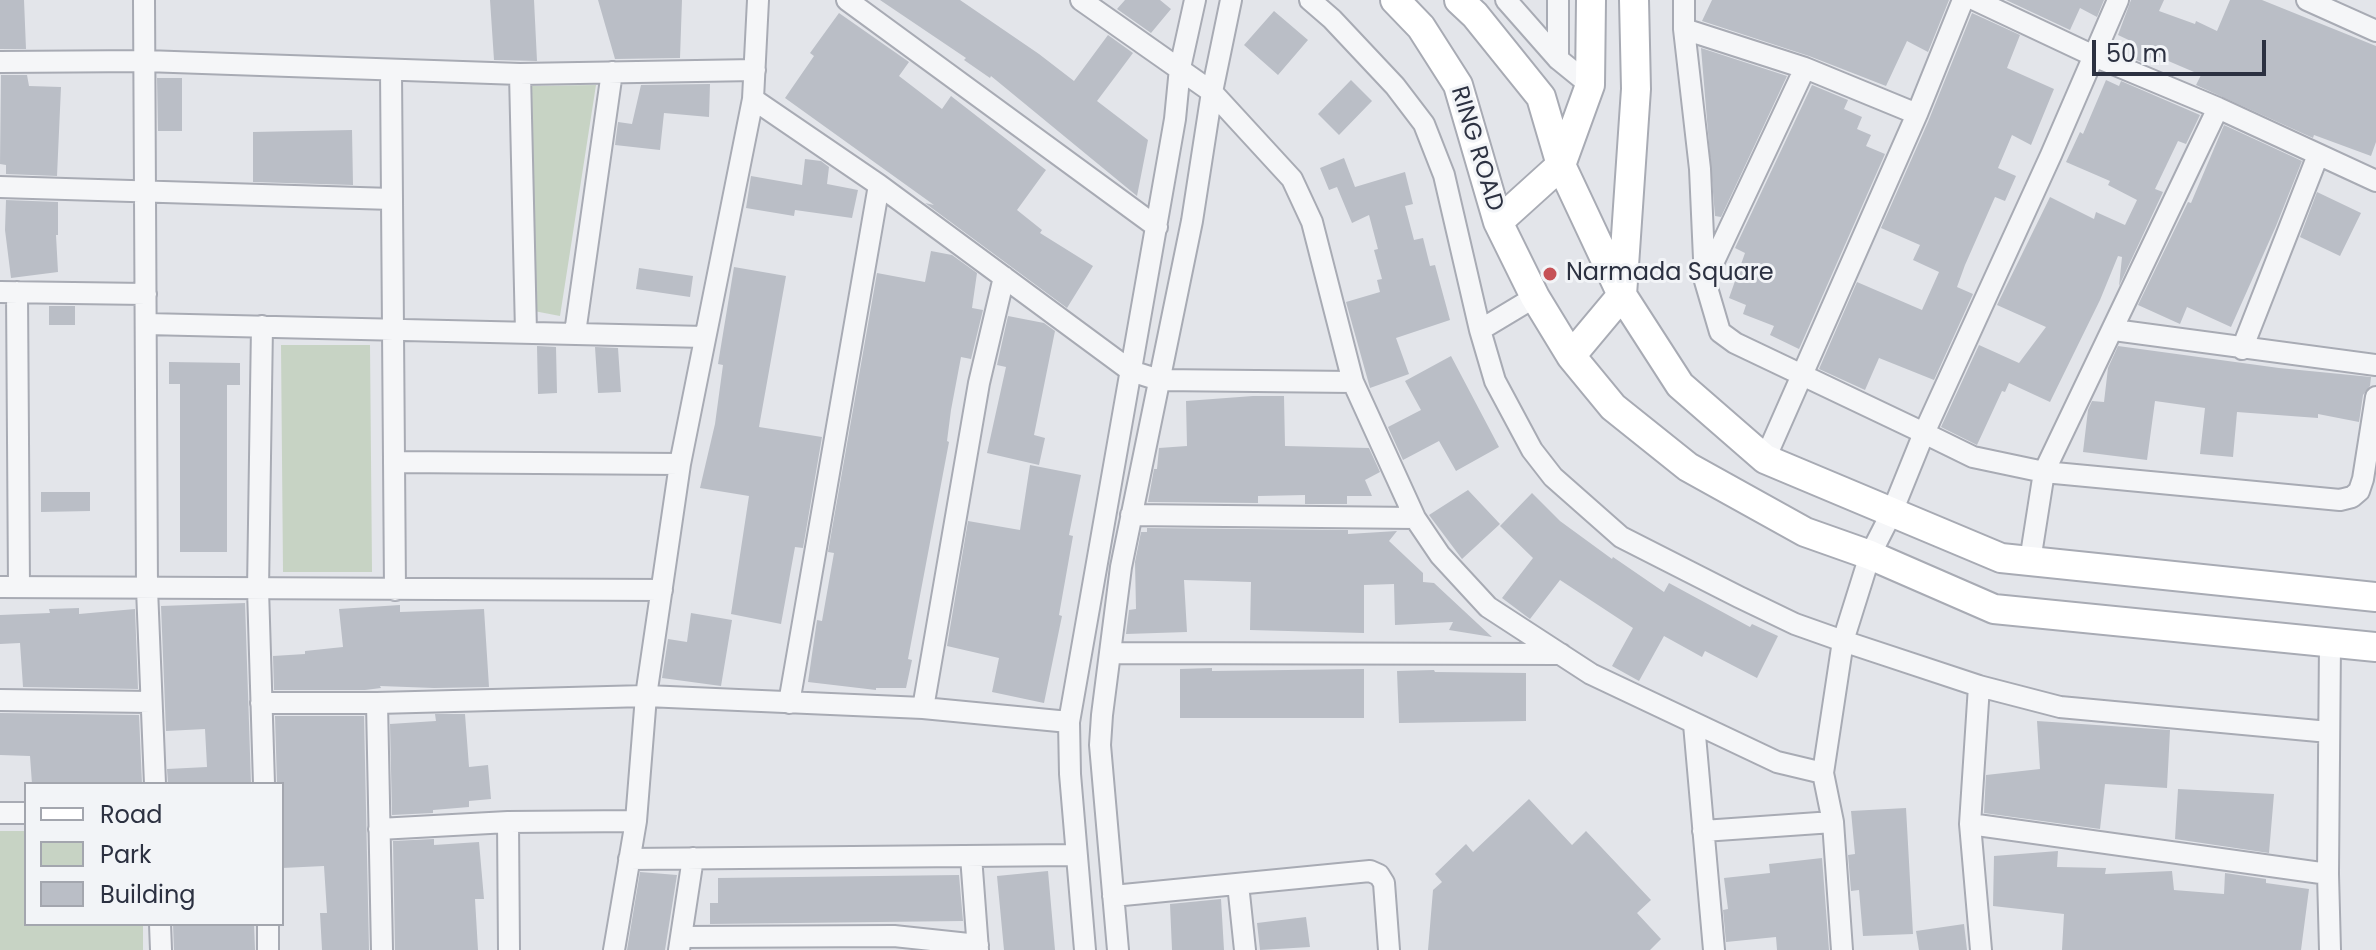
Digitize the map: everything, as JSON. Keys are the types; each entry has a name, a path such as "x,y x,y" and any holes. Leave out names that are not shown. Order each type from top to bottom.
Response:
{"main road":[{"name":"RING ROAD","path":"1395,0 1421,27 1458,85 1498,222 1535,297 1571,356 1613,407 1688,467 1805,532 1870,555 1994,609 2376,647"},
{"path":"1459,0 1475,15 1541,97 1561,165 1622,295 1680,385 1765,459 2001,558 2376,597"},
{"path":"1498,222 1561,165 1590,85 1591,0"},
{"path":"1571,356 1622,295 1636,89 1634,0"}],"street":[{"path":"144,0 147,589 155,782"},
{"path":"614,950 636,821 646,696 680,464 753,99 758,0"},
{"path":"847,0 1157,227"},
{"path":"1081,0 1212,92 1292,179 1312,222 1353,382 1415,518 1440,555 1488,607 1591,674 1777,762 1823,773"},
{"path":"1085,950 1076,860 1069,722 1157,227 1180,68 1195,0"},
{"path":"1118,950 1100,745 1110,653 1121,567 1192,221 1212,92 1231,0"},
{"path":"1310,0 1395,86 1424,124 1444,175 1495,381 1532,450 1553,477 1621,537 1795,624 1979,686 2060,707 2329,732"},
{"path":"1506,0 1558,59 1590,85"},
{"path":"1558,0 1558,59"},
{"path":"1684,0 1684,29 1700,169 1705,281 1720,332 1735,343 1973,457 2044,472 2340,500 2352,497 2359,491 2376,397"},
{"path":"1765,459 1917,114 1963,0"},
{"path":"1975,0 2376,181"},
{"path":"1842,950 1833,822 1823,773 1843,641 1870,555 1892,512 1924,433 2118,0"},
{"path":"2307,0 2376,31"},
{"path":"1684,29 1805,68 1917,114"},
{"path":"0,62 145,61 520,74 755,70"},
{"path":"1705,281 1805,68"},
{"path":"391,71 395,590"},
{"path":"575,333 612,72"},
{"path":"520,74 526,332"},
{"path":"753,99 879,185 1131,371 1159,380 1353,382"},
{"path":"2030,561 2044,472 2218,108"},
{"path":"2242,349 2318,155"},
{"path":"789,703 879,185"},
{"path":"0,187 392,199"},
{"path":"923,708 979,383 1004,277"},
{"path":"146,294 9,292 10,587 662,590"},
{"path":"1480,330 1535,297"},
{"path":"146,324 705,337"},
{"path":"262,326 258,589 264,782"},
{"path":"2114,330 2376,365"},
{"path":"394,462 680,464"},
{"path":"1131,515 1415,518"},
{"path":"2330,643 2330,950"},
{"path":"1110,653 1561,654"},
{"path":"1979,686 1970,824 1981,950"},
{"path":"261,703 646,696 923,708 1069,722"},
{"path":"0,700 151,702"},
{"path":"377,703 382,950"},
{"path":"1694,724 1714,950"},
{"path":"0,813 24,813"},
{"path":"379,829 508,822 636,821"},
{"path":"508,822 509,950"},
{"path":"1703,831 1833,822"},
{"path":"1970,824 2328,874"},
{"path":"629,859 971,856 1110,864"},
{"path":"693,858 681,944 895,943 978,948 971,856"},
{"path":"1113,896 1370,871 1379,875 1384,883 1389,950"},
{"path":"1238,884 1245,950"},
{"path":"160,926 161,950"},
{"path":"268,926 268,950"}],"green space":[{"path":"596,85 560,316 534,311 532,86"},
{"path":"281,345 370,345 372,572 283,572"},
{"path":"0,831 24,831 24,926 143,926 143,950 0,950"}],"building":[{"path":"0,0 24,0 26,49 0,49"},
{"path":"490,0 534,0 537,61 494,60"},
{"path":"598,0 682,0 680,58 615,59"},
{"path":"880,0 960,0 1074,81 1108,35 1133,53 1097,101 1148,140 1137,196 991,76"},
{"path":"1125,0 1160,0 1171,9 1151,33 1117,9"},
{"path":"1712,0 1949,0 1928,52 1907,41 1886,86 1809,56 1702,21"},
{"path":"2006,0 2104,0 2097,17 2080,8 2070,30"},
{"path":"2131,0 2164,0 2159,11 2195,24 2196,21 2217,31 2230,0 2262,0 2376,46 2376,142 2371,156 2314,135 2313,138 2196,85 2201,75 2152,54 2148,65 2130,57 2135,43 2118,35"},
{"path":"1274,11 1308,40 1278,75 1244,45"},
{"path":"839,13 909,62 899,76 942,109 951,96 1046,170 1017,210 1042,230 1040,233 1093,266 1067,308 925,203 934,205 785,98 814,56 810,53"},
{"path":"1972,13 2020,35 2007,68 2054,89 2031,145 2012,135 1998,168 2016,176 2005,201 1995,197 1965,265 1957,287 1973,294 1934,380 1879,358 1865,390 1819,369 1857,282 1922,310 1939,272 1913,260 1920,245 1881,228"},
{"path":"1701,48 1787,76 1721,217 1715,216"},
{"path":"1,75 27,75 29,86 61,87 57,176 6,174 6,165 0,164"},
{"path":"157,78 182,78 182,131 158,131"},
{"path":"1351,80 1372,101 1339,135 1318,114"},
{"path":"2106,80 2119,86 2121,81 2200,115 2186,144 2178,141 2155,189 2163,192 2119,286 2122,257 2118,256 2050,402 2009,383 2005,392 2002,391 1977,445 1941,427 1979,345 2019,363 2046,327 1997,305 2050,197 2094,219 2096,212 2125,225 2137,200 2108,185 2110,181 2066,162 2080,132 2083,134"},
{"path":"710,84 709,117 664,113 660,150 615,145 618,122 632,124 641,85"},
{"path":"1812,85 1848,100 1844,109 1862,117 1857,129 1871,135 1866,146 1885,154 1799,349 1770,335 1774,326 1743,314 1746,305 1729,298 1745,253 1735,248"},
{"path":"2224,125 2302,161 2231,327 2187,307 2180,324 2138,305 2188,202 2191,203"},
{"path":"352,130 353,185 253,182 253,132"},
{"path":"1344,158 1355,187 1405,172 1413,204 1405,206 1414,240 1423,238 1430,266 1435,265 1450,320 1396,338 1409,374 1370,388 1346,302 1380,292 1377,280 1382,279 1374,250 1378,249 1369,215 1352,223 1337,187 1329,190 1320,168"},
{"path":"805,159 821,161 829,167 827,184 858,190 852,218 795,210 794,216 746,208 751,176 802,185"},
{"path":"2317,192 2361,213 2340,256 2300,237"},
{"path":"6,200 58,202 58,272 11,278 5,230"},
{"path":"931,251 952,255 977,273 972,308 983,310 971,359 961,357 951,410 949,442 908,659 912,660 906,688 876,690 808,682 817,620 822,621 834,553 828,552 877,273 925,282"},
{"path":"734,267 786,276 759,427 822,437 803,548 795,547 781,624 731,614 749,496 700,488 715,424 723,365 718,364"},
{"path":"639,268 693,276 690,297 636,289"},
{"path":"49,306 75,306 75,325 49,325"},
{"path":"1008,316 1044,323 1055,331 1034,435 1045,438 1039,465 987,453 1006,367 997,365"},
{"path":"537,346 556,347 557,393 538,394"},
{"path":"2118,346 2371,377 2370,386 2363,395 2359,422 2318,414 2318,418 2237,412 2233,457 2200,454 2205,408 2155,401 2147,460 2083,452 2088,410 2092,401 2104,402 2108,368"},
{"path":"595,347 618,348 621,392 598,393"},
{"path":"1451,356 1499,447 1456,471 1439,441 1403,460 1388,427 1421,410 1405,381"},
{"path":"169,362 240,363 240,385 227,385 227,552 180,552 180,384 169,384"},
{"path":"1284,396 1285,446 1369,448 1380,472 1365,480 1372,496 1347,496 1347,504 1305,504 1305,495 1258,496 1258,503 1148,502 1159,448 1187,446 1186,401"},
{"path":"1030,465 1081,475 1069,535 1073,536 1059,615 1062,616 1044,703 992,692 999,658 947,646 968,521 1020,530"},
{"path":"1468,490 1500,524 1462,559 1429,515"},
{"path":"41,492 90,492 90,511 41,512"},
{"path":"1532,493 1560,521 1664,592 1669,583 1750,627 1752,624 1778,636 1757,678 1705,651 1702,657 1664,636 1639,681 1612,666 1633,628 1560,580 1530,619 1502,598 1533,558 1500,526"},
{"path":"1147,528 1348,530 1348,534 1397,531 1389,541 1423,573 1423,582 1434,583 1492,637 1449,630 1453,622 1395,625 1394,584 1364,585 1364,633 1250,630 1251,582 1184,580 1187,632 1126,634 1129,610 1136,609 1135,562 1141,532 1147,532"},
{"path":"245,603 251,782 168,782 167,769 207,767 205,729 166,731 161,606"},
{"path":"400,605 400,612 484,609 489,687 380,686 365,690 274,690 273,656 343,647 339,609"},
{"path":"79,608 79,614 135,609 138,689 23,687 20,643 0,644 0,615 50,613 49,609"},
{"path":"691,613 732,620 721,686 662,678 668,639 687,642"},
{"path":"1212,668 1212,671 1364,669 1364,718 1180,718 1180,669"},
{"path":"1397,671 1526,673 1526,721 1399,723"},
{"path":"0,713 139,715 142,782 32,782 30,756 0,755"},
{"path":"435,714 465,714 469,767 488,765 491,799 469,801 469,807 433,810 433,813 392,815 390,724 436,721"},
{"path":"275,716 364,716 369,950 322,950 320,913 327,913 324,866 284,868 284,782 277,782"},
{"path":"2037,721 2170,730 2167,788 2105,784 2100,829 1984,813 1986,775 2040,769"},
{"path":"2178,789 2274,794 2269,853 2175,839"},
{"path":"1529,799 1572,845 1586,831 1651,900 1637,913 1661,939 1650,950 1428,950 1433,890 1442,882 1435,874 1466,844 1473,852"},
{"path":"1906,808 1913,934 1863,936 1859,890 1851,891 1848,855 1855,854 1851,811"},
{"path":"434,839 434,845 479,842 484,899 475,899 478,950 395,950 393,841"},
{"path":"2058,851 2057,867 2106,868 2105,874 2172,871 2174,890 2224,894 2225,873 2309,889 2301,950 2062,950 2064,914 1993,906 1994,856"},
{"path":"1822,858 1829,950 1777,950 1776,937 1726,942 1723,910 1728,909 1724,878 1770,873 1769,864"},
{"path":"1048,871 1055,950 1004,950 997,876"},
{"path":"640,872 677,875 665,950 627,950"},
{"path":"959,875 963,921 710,924 710,903 718,903 718,878"},
{"path":"1221,899 1224,950 1172,950 1170,904"},
{"path":"1306,917 1310,947 1260,950 1257,923"},
{"path":"1964,924 1967,950 1919,950 1916,931"},
{"path":"173,926 254,926 255,950 174,950"}],"place":[{"name":"Narmada Square","path":"1550,274"}]}
